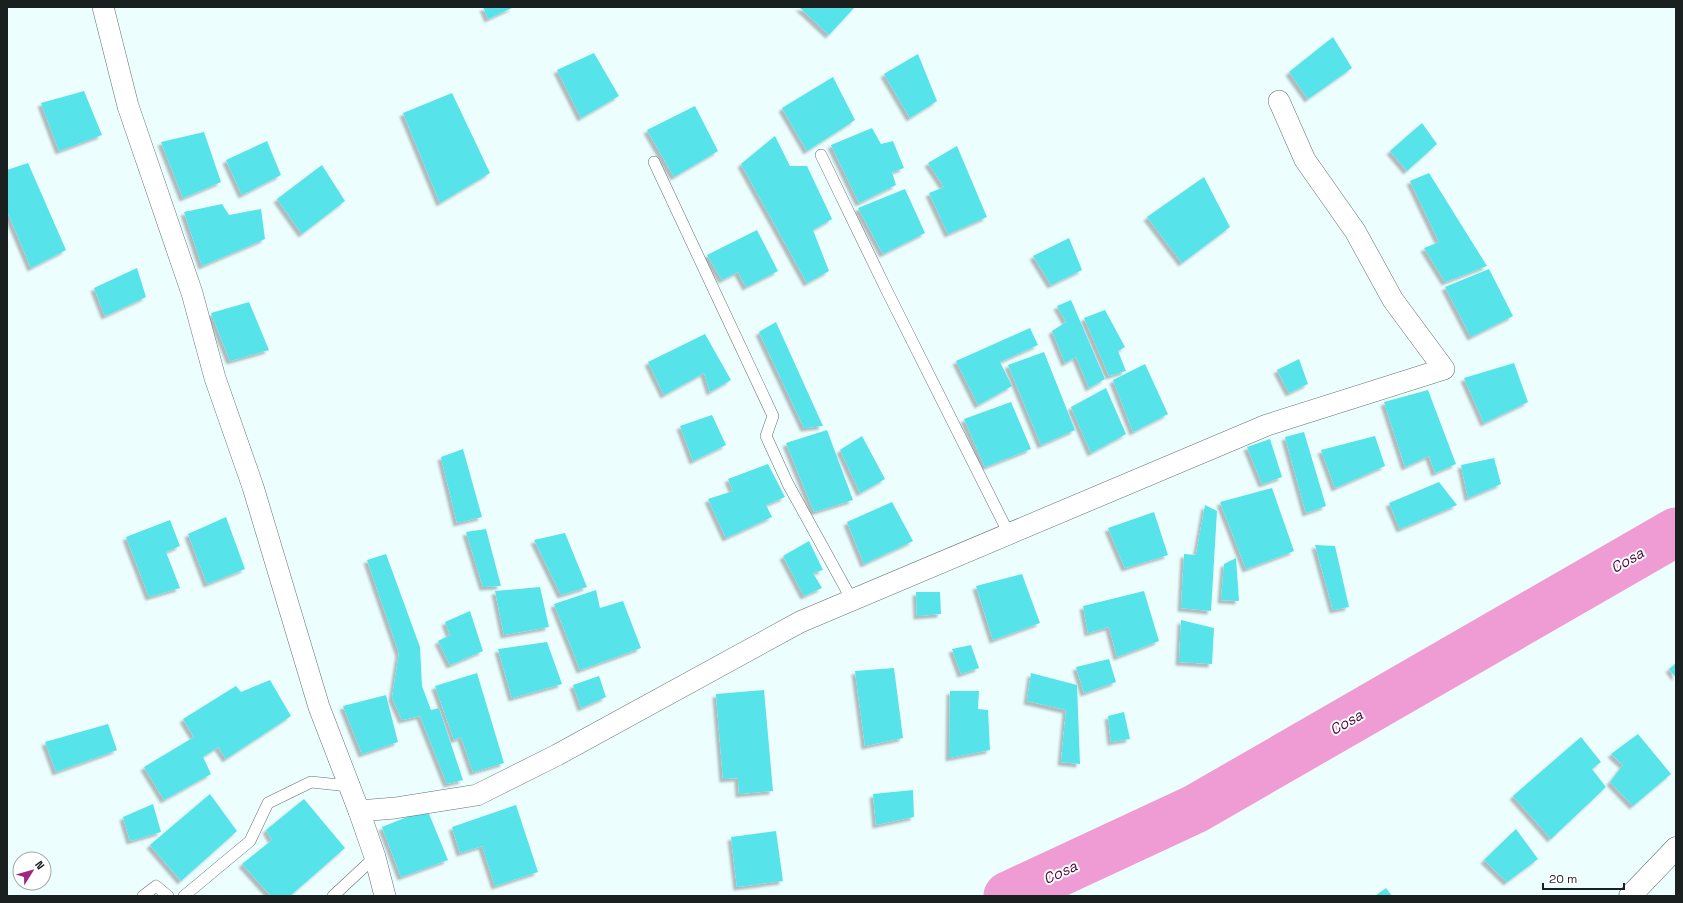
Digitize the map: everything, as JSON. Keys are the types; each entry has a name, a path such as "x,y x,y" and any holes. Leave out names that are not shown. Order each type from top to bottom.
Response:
{"street":[{"path":"103,7 128,106 192,293 215,378 253,487 319,707 359,811 375,857 385,896"},
{"path":"359,811 396,808 477,795 557,755 800,622 1267,425 1444,369 1393,300 1355,231 1305,160 1279,101"},
{"path":"1630,896 1676,848"}],"lane":[{"path":"822,155 887,291 1009,534"},
{"path":"654,162 773,416 766,436 824,552 852,600"},
{"path":"184,896 250,841 268,804 311,782 349,786"},
{"path":"333,896 375,857"},
{"path":"143,896 156,886 168,896"}],"building":[{"path":"483,7 514,7 488,19"},
{"path":"799,7 855,7 829,35"},
{"path":"1333,37 1352,68 1308,99 1289,72"},
{"path":"594,53 619,96 581,118 557,70"},
{"path":"918,54 937,101 910,118 884,74"},
{"path":"833,77 855,120 807,151 782,108"},
{"path":"84,91 102,135 59,151 41,103"},
{"path":"452,93 490,173 440,203 403,113"},
{"path":"695,106 718,151 674,177 647,130"},
{"path":"1422,123 1437,144 1407,171 1390,151"},
{"path":"872,128 881,144 893,141 904,168 892,172 896,185 859,203 831,145"},
{"path":"204,132 221,182 183,198 161,142"},
{"path":"775,136 790,166 807,166 832,219 813,230 829,271 807,283 741,164"},
{"path":"267,141 281,175 242,195 226,160"},
{"path":"957,146 987,217 948,234 929,193 944,187 928,163"},
{"path":"28,163 66,250 31,268 7,211 7,170"},
{"path":"322,165 345,201 302,234 277,199"},
{"path":"1429,173 1487,266 1445,282 1424,248 1439,242 1410,181"},
{"path":"1204,177 1230,227 1182,263 1147,217"},
{"path":"905,189 925,233 883,254 858,208"},
{"path":"222,204 229,215 261,209 265,239 202,266 184,212"},
{"path":"757,230 778,271 746,287 738,272 722,280 707,255"},
{"path":"1069,238 1082,270 1051,285 1033,256"},
{"path":"137,268 146,297 105,316 94,288"},
{"path":"1489,269 1513,316 1471,337 1445,287"},
{"path":"1071,300 1105,379 1089,388 1076,357 1065,363 1052,331 1066,322 1057,306"},
{"path":"249,302 269,350 230,361 211,313"},
{"path":"1105,310 1125,347 1118,351 1126,371 1109,376 1084,318"},
{"path":"776,322 823,426 804,428 759,332"},
{"path":"1030,328 1038,345 1000,362 1012,386 978,405 956,361"},
{"path":"705,334 731,380 710,392 704,373 664,395 648,362"},
{"path":"1044,352 1075,430 1041,445 1008,365"},
{"path":"1299,359 1308,384 1289,393 1277,370"},
{"path":"1514,363 1528,402 1484,423 1464,378"},
{"path":"1145,364 1168,414 1133,432 1113,380"},
{"path":"1106,388 1126,434 1091,453 1071,407"},
{"path":"1428,390 1456,464 1435,473 1429,456 1405,467 1384,402"},
{"path":"1011,402 1031,449 985,467 964,419"},
{"path":"712,415 726,445 693,461 680,426"},
{"path":"827,430 853,500 814,512 786,443"},
{"path":"1304,432 1326,506 1306,513 1285,437"},
{"path":"862,436 885,479 860,493 840,450"},
{"path":"1375,436 1385,466 1335,488 1321,450"},
{"path":"1270,439 1282,477 1262,484 1247,447"},
{"path":"463,449 482,517 457,523 441,457"},
{"path":"1494,458 1501,484 1468,498 1461,465"},
{"path":"768,464 785,497 766,505 772,517 726,538 708,499 733,491 728,479"},
{"path":"1439,482 1457,505 1400,529 1389,503"},
{"path":"1272,488 1294,551 1246,569 1220,502"},
{"path":"892,502 913,541 864,564 847,522"},
{"path":"1205,505 1217,511 1211,611 1181,608 1184,554 1196,555"},
{"path":"1154,512 1168,555 1125,568 1108,528"},
{"path":"226,517 245,569 207,584 188,534"},
{"path":"170,520 180,546 166,552 180,588 149,597 126,537"},
{"path":"486,529 501,586 483,587 466,532"},
{"path":"565,533 587,587 561,595 534,540"},
{"path":"809,541 823,570 813,573 822,588 804,596 783,556"},
{"path":"1315,545 1335,546 1349,607 1333,610"},
{"path":"386,554 420,647 422,686 431,710 439,708 463,780 447,784 420,716 402,720 392,698 399,653 367,560"},
{"path":"1236,558 1239,601 1221,600 1224,564"},
{"path":"1022,574 1040,623 993,640 976,586"},
{"path":"540,587 549,627 504,635 495,591"},
{"path":"596,590 600,608 623,601 641,648 580,670 554,604"},
{"path":"1144,591 1159,641 1117,657 1109,627 1088,633 1083,606"},
{"path":"916,592 940,592 941,614 917,616"},
{"path":"470,611 483,651 450,665 438,641 450,635 445,622"},
{"path":"1181,620 1214,628 1212,664 1179,662"},
{"path":"547,642 562,684 512,698 498,649"},
{"path":"971,645 979,668 961,674 952,649"},
{"path":"1109,659 1116,682 1084,693 1076,667"},
{"path":"1676,663 1676,678 1669,669"},
{"path":"894,668 903,738 865,746 855,671"},
{"path":"477,673 504,763 473,772 461,737 454,740 435,686"},
{"path":"1031,673 1077,685 1080,764 1061,762 1066,710 1027,701"},
{"path":"599,676 606,697 581,708 573,685"},
{"path":"270,680 291,716 226,759 218,747 203,757 211,774 164,800 144,767 194,737 183,719 236,686 241,692"},
{"path":"764,690 773,791 739,794 738,778 723,779 716,694"},
{"path":"950,691 979,691 978,709 988,710 990,750 949,758"},
{"path":"386,695 398,742 362,754 343,706"},
{"path":"1124,712 1130,739 1111,742 1108,716"},
{"path":"108,724 117,750 56,772 45,742"},
{"path":"1638,734 1671,774 1633,806 1610,782 1623,765 1611,754"},
{"path":"1581,737 1601,762 1592,769 1606,787 1551,839 1513,796"},
{"path":"913,790 914,817 876,825 873,794"},
{"path":"210,794 237,831 181,881 150,845"},
{"path":"304,799 345,848 290,896 271,896 242,864 272,840 266,830"},
{"path":"153,804 161,832 130,841 123,817"},
{"path":"516,805 538,872 495,886 482,846 460,853 452,827"},
{"path":"427,809 448,860 401,877 382,827"},
{"path":"1516,829 1538,859 1507,882 1484,860"},
{"path":"776,831 783,881 737,887 731,837"},
{"path":"1386,888 1392,896 1375,896"}],"waterway":[{"name":"Cosa","path":"1008,896 1195,809 1676,532"}]}
